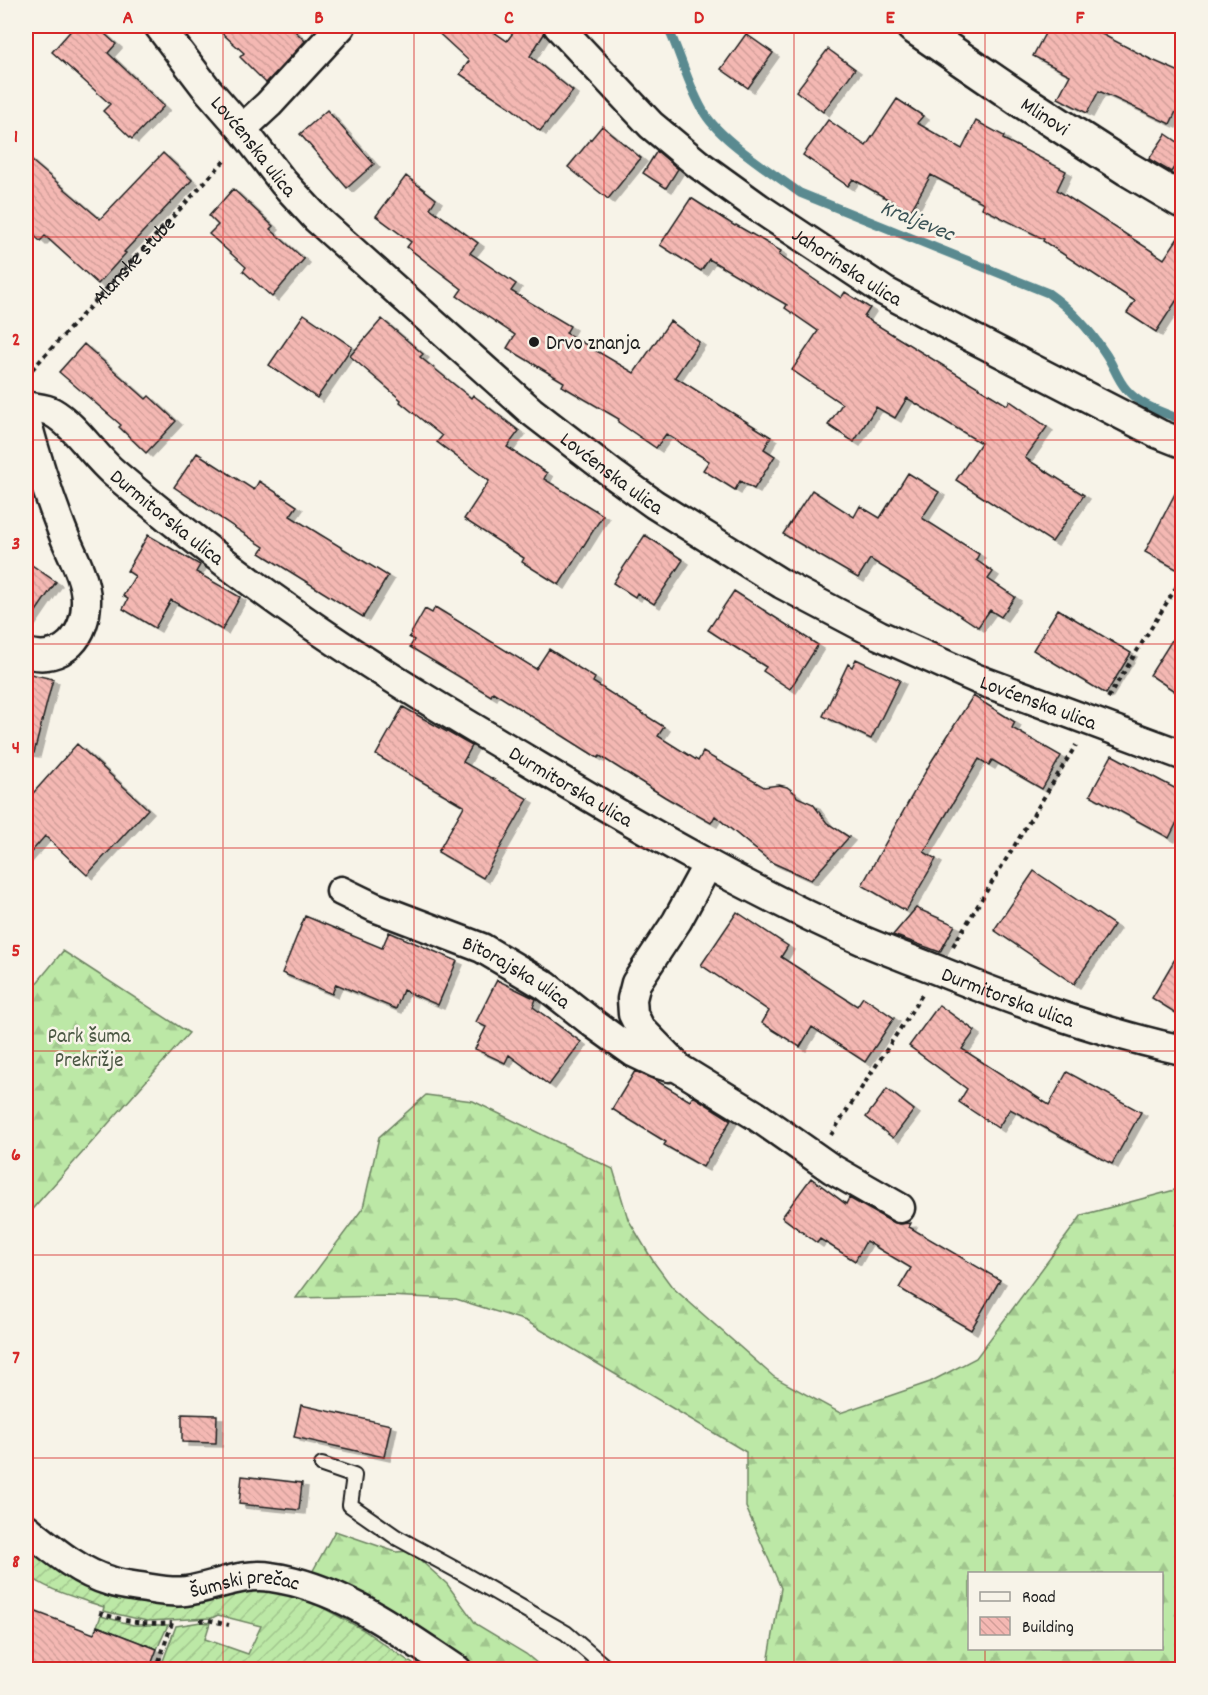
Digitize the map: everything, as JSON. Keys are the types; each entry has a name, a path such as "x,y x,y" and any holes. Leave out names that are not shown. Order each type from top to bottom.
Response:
{"main road":[{"name":"Mlinovi","path":"913,26 1024,102 1182,201"}],"street":[{"name":"Lovćenska ulica","path":"159,26 207,89 238,141 283,182 317,219 531,411 654,504 782,584 879,635 1019,696 1182,755"},
{"path":"238,141 341,26"},
{"name":"Jahorinska ulica","path":"558,26 651,125 698,164 884,291 959,332 1159,434 1182,443"},
{"name":"Durmitorska ulica","path":"26,406 50,411 81,437 109,469 185,532 346,649 611,810 708,864 857,938 902,957 1064,1018 1182,1050"},
{"path":"26,420 58,520 84,585 86,600 79,633 63,651 51,655 26,653"},
{"name":"Bitorajska ulica","path":"680,1070 640,1028 633,1014 632,999 636,983 677,921 708,864"},
{"name":"Bitorajska ulica","path":"340,891 374,907 482,948 546,986 633,1052 656,1063 680,1070 754,1115 848,1179 900,1208"},
{"name":"Šumski prečac","path":"26,1528 84,1570 109,1581 126,1585 184,1592 251,1577 268,1576 319,1588 379,1618 457,1670"}],"lane":[{"path":"322,1464 354,1476 350,1505 396,1537 566,1633 609,1670"}],"path":[{"name":"Alanske stube","path":"26,376 238,141"},
{"path":"1102,706 1182,578"},
{"path":"156,1670 172,1623"}],"green space":[{"name":"Park šuma Prekrižje","path":"63,951 189,1033 26,1216 26,996"},
{"path":"426,1095 473,1101 613,1169 628,1219 653,1261 672,1287 774,1377 840,1413 930,1382 976,1358 1082,1215 1182,1188 1182,1669 767,1669 781,1588 746,1507 746,1452 526,1321 456,1299 387,1296 296,1298 363,1208 379,1137"},
{"path":"335,1531 396,1552 410,1551 447,1584 476,1624 526,1654 544,1669 472,1669 310,1576"},
{"path":"36,1543 84,1578 247,1587 294,1592 362,1629 420,1669 160,1669 176,1626 210,1623 205,1639 248,1654 261,1626 218,1615 212,1618 147,1621 103,1611 104,1607 43,1585 26,1573 26,1552 30,1554"},
{"path":"101,1616 133,1625 168,1625 157,1649 97,1626"}],"building":[{"path":"75,26 96,26 116,44 108,53 164,106 132,139 103,111 110,104 52,52"},
{"path":"214,26 290,26 305,41 266,83 240,57 244,53"},
{"path":"431,26 485,26 507,41 518,26 542,26 544,34 530,56 573,91 540,131 510,107 460,74 469,61"},
{"path":"1049,26 1086,26 1182,73 1182,99 1170,124 1099,91 1087,113 1058,98 1070,75 1033,56"},
{"path":"746,34 773,53 748,88 721,69"},
{"path":"828,49 855,69 823,112 796,91"},
{"path":"897,99 923,116 917,123 962,149 976,121 1004,136 1003,139 1066,171 1057,190 1164,259 1182,232 1182,292 1156,332 1127,313 1135,301 1043,241 1044,239 982,208 984,203 931,175 910,212 853,179 848,186 803,155 828,120 866,146"},
{"path":"327,110 374,164 347,188 300,134"},
{"path":"602,126 641,158 608,199 568,167"},
{"path":"1166,134 1182,145 1182,155 1171,172 1149,159"},
{"path":"657,151 678,169 666,188 643,173"},
{"path":"163,153 192,180 124,252 126,253 98,284 45,236 40,241 26,228 26,156 100,219"},
{"path":"406,176 436,199 430,208 478,243 470,253 516,284 511,291 570,326 566,333 634,373 670,321 699,342 675,377 771,437 764,449 775,456 754,489 740,481 735,490 703,470 709,461 666,434 656,448 618,422 619,419 562,386 564,382 507,348 515,335 457,296 462,289 407,247 411,242 376,216"},
{"path":"233,189 273,226 270,229 304,259 272,297 243,271 246,267 209,234 218,225 209,216"},
{"path":"691,198 781,251 779,255 841,298 845,292 870,308 864,317 1007,405 1010,401 1047,427 1025,458 1084,495 1052,542 956,480 981,443 907,398 895,418 876,407 854,442 828,425 842,404 792,370 818,331 785,308 787,305 709,259 701,271 660,245"},
{"path":"304,314 352,347 317,398 269,365"},
{"path":"382,319 423,354 420,357 471,398 473,395 519,431 507,447 547,473 544,479 603,515 559,585 522,562 524,558 464,519 489,481 437,442 442,436 400,402 401,400 350,356"},
{"path":"84,344 146,399 149,396 176,421 146,453 119,427 121,425 59,372"},
{"path":"197,453 254,490 259,481 297,506 290,516 388,576 363,617 260,553 264,547 174,487"},
{"path":"908,473 939,492 922,518 979,554 976,560 993,572 988,579 1015,597 1001,617 990,610 978,627 870,559 858,578 783,534 812,490 854,517 860,506 880,518"},
{"path":"1182,480 1182,572 1145,552"},
{"path":"148,535 200,565 196,572 240,597 222,630 171,600 155,628 123,609 128,599 123,596 135,576 127,571"},
{"path":"645,535 683,560 654,604 637,593 635,597 613,583"},
{"path":"26,561 56,582 26,626"},
{"path":"734,591 818,645 790,689 763,671 766,667 708,630"},
{"path":"435,607 536,669 549,649 595,678 593,682 664,727 658,736 698,761 703,752 764,787 779,785 787,787 797,797 813,804 827,823 849,837 811,880 771,862 715,816 711,823 600,756 598,758 493,692 491,696 410,647 414,640 409,637 425,609 432,613"},
{"path":"1058,609 1131,653 1106,694 1033,650"},
{"path":"1182,624 1182,696 1150,675"},
{"path":"856,659 900,680 871,739 823,716 848,664 852,667"},
{"path":"26,673 53,679 34,753 26,752"},
{"path":"973,696 1015,722 1012,728 1061,756 1042,789 992,760 989,765 979,759 924,852 936,859 906,911 862,885 931,762"},
{"path":"403,707 472,746 463,762 528,799 483,878 438,852 464,806 376,755"},
{"path":"77,744 148,809 87,875 45,836 26,858 26,801"},
{"path":"1112,755 1182,792 1182,812 1169,838 1090,795"},
{"path":"1034,871 1114,925 1074,984 994,930"},
{"path":"916,908 955,925 940,952 893,935"},
{"path":"737,912 788,946 781,957 857,1006 863,997 894,1018 865,1062 812,1027 800,1047 762,1023 769,1011 701,965"},
{"path":"305,916 382,948 389,932 457,961 438,1005 403,990 396,1009 336,984 332,994 282,973"},
{"path":"1182,947 1182,1017 1152,998"},
{"path":"497,980 536,999 533,1007 581,1042 549,1085 509,1055 505,1063 475,1049 486,1027 476,1022"},
{"path":"939,1005 975,1031 962,1049 1049,1105 1067,1072 1141,1112 1112,1164 1010,1109 998,1128 959,1102 967,1089 909,1046"},
{"path":"635,1071 690,1101 693,1096 731,1120 703,1167 664,1145 666,1142 612,1109"},
{"path":"887,1089 914,1110 893,1138 866,1117"},
{"path":"811,1178 846,1204 849,1198 892,1222 911,1223 909,1227 1000,1280 971,1330 899,1288 911,1268 866,1241 855,1261 820,1239 817,1243 782,1217"},
{"path":"301,1405 391,1425 384,1457 294,1437"},
{"path":"182,1414 217,1415 216,1443 182,1442"},
{"path":"242,1476 302,1483 299,1510 239,1504"},
{"path":"26,1608 94,1634 97,1626 157,1649 149,1670 26,1670"}],"waterway":[{"name":"Kraljevec","path":"667,26 705,114 723,135 749,156 800,193 1048,293 1086,328 1132,395 1152,408 1182,420"}],"place":[{"name":"Drvo znanja","path":"534,342"}]}
